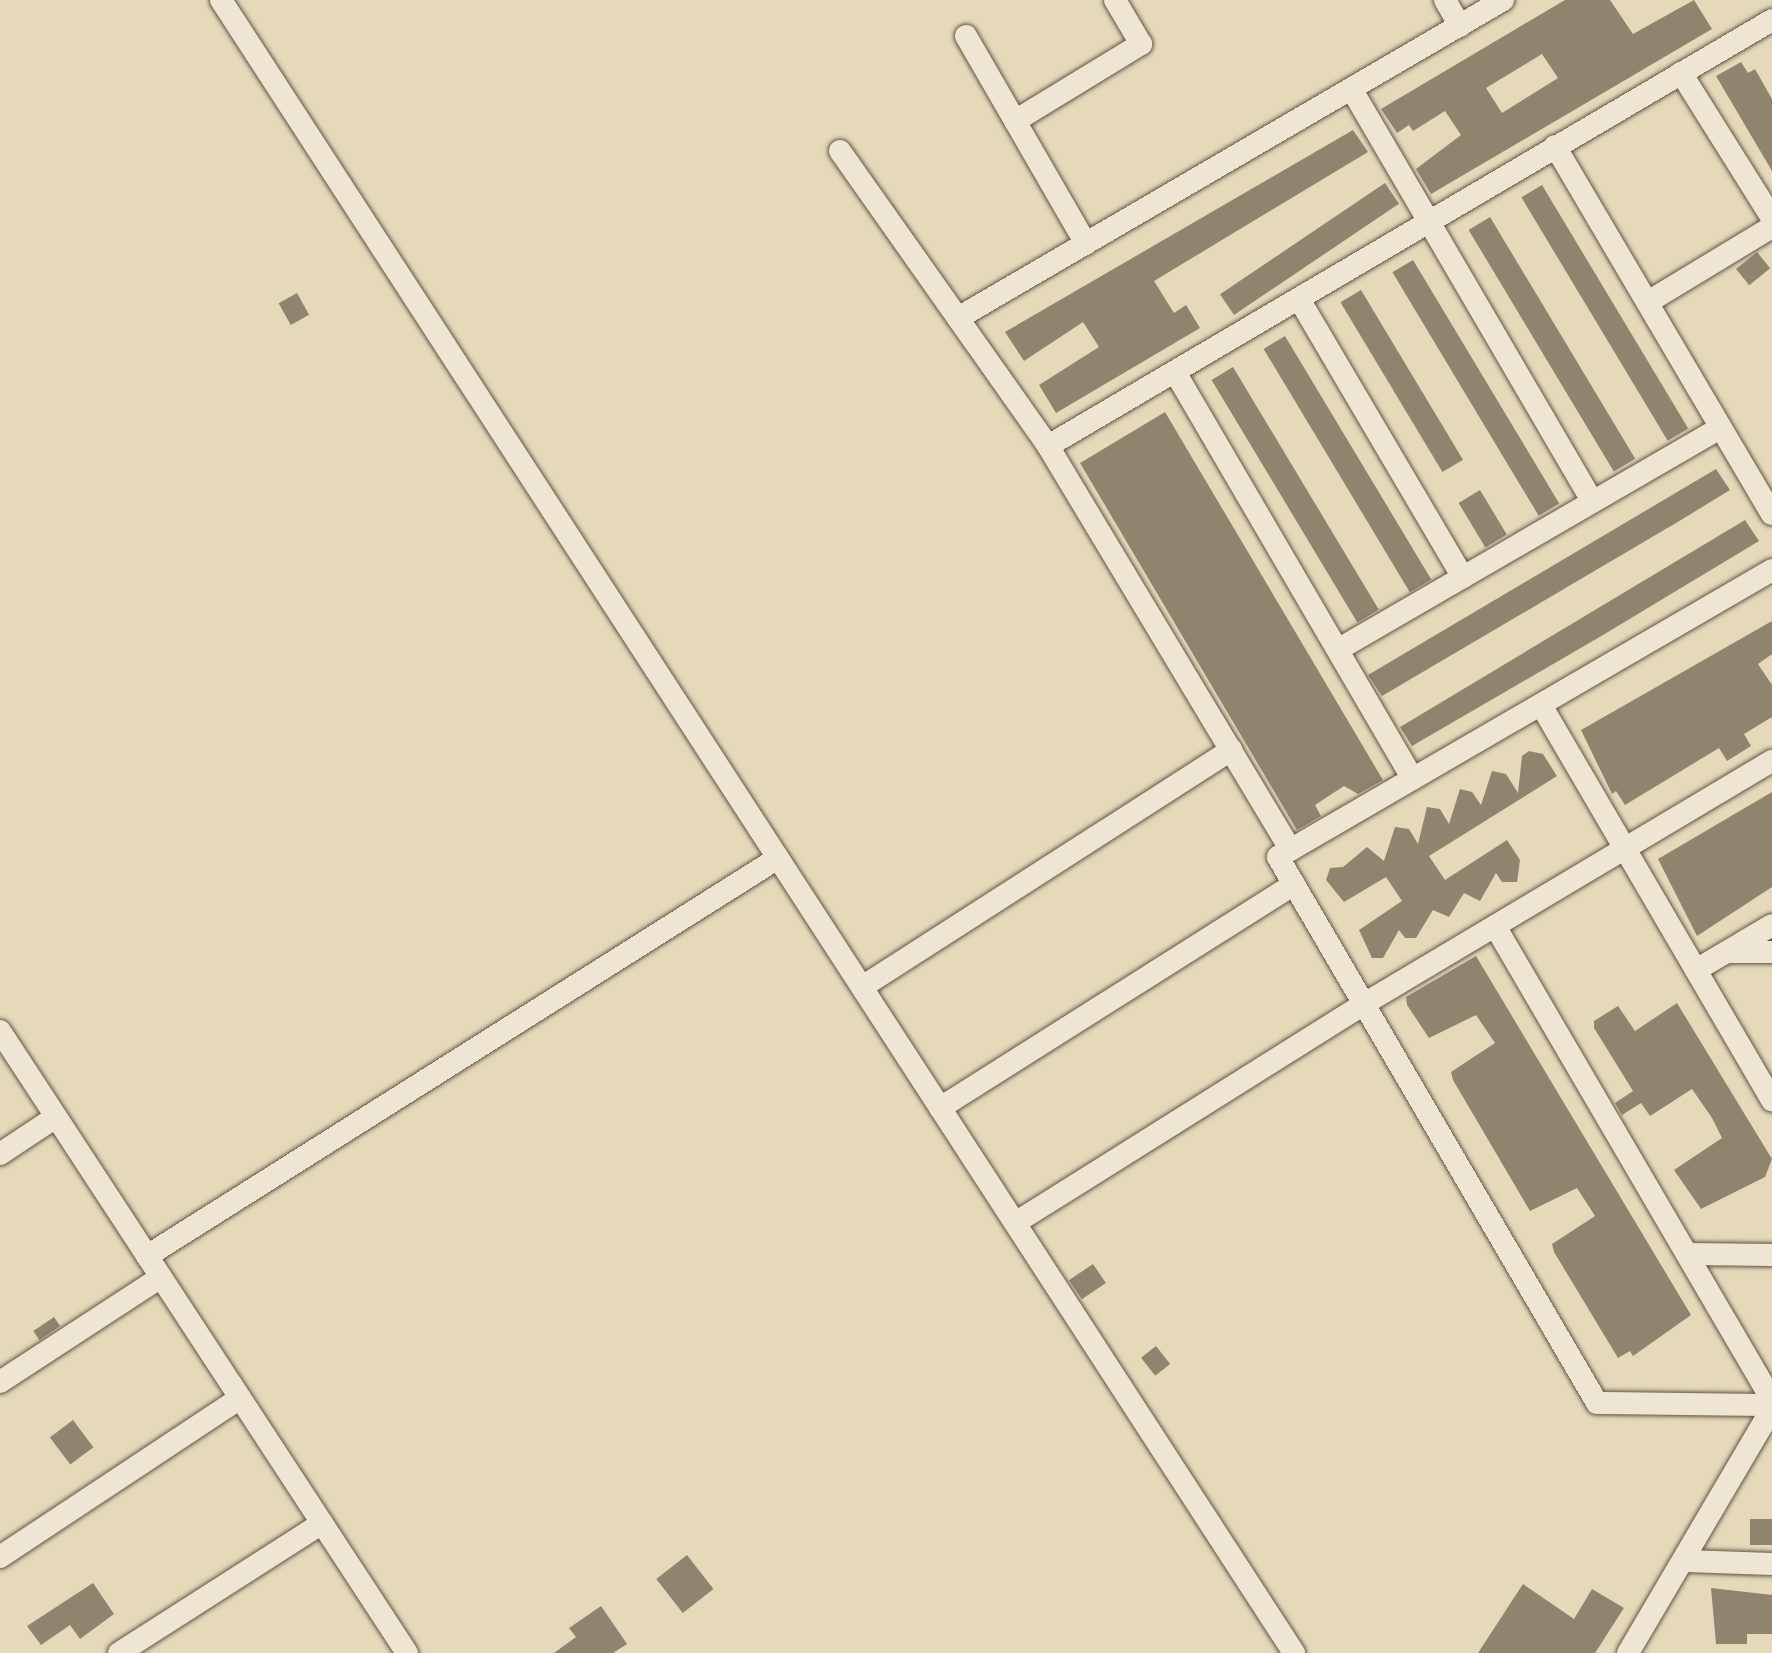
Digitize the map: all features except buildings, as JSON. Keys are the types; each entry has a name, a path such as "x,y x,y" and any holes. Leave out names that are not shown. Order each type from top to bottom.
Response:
{"street":[{"path":"221,0 1294,1653"},
{"path":"1015,121 1141,44 1115,0"},
{"path":"1445,0 1460,26"},
{"path":"958,318 1503,0"},
{"path":"1048,446 1772,20"},
{"path":"966,36 1086,244"},
{"path":"1681,73 1772,218"},
{"path":"1352,90 1592,501"},
{"path":"1555,146 1772,514"},
{"path":"840,151 1048,446 1291,850"},
{"path":"1648,302 1772,227"},
{"path":"1299,299 1463,577"},
{"path":"1175,372 1413,779"},
{"path":"1339,649 1721,428"},
{"path":"1772,570 1278,857 1597,1403 1772,1405"},
{"path":"1541,705 1772,1101"},
{"path":"862,987 1231,750"},
{"path":"1015,1223 1364,1004 1772,761"},
{"path":"147,1256 778,858"},
{"path":"940,1108 1294,884"},
{"path":"1696,970 1772,925"},
{"path":"1495,926 1772,1405"},
{"path":"1727,952 1772,952"},
{"path":"0,1031 322,1523 400,1651"},
{"path":"0,1154 56,1117"},
{"path":"1687,1254 1772,1255"},
{"path":"0,1382 161,1277"},
{"path":"0,1557 240,1398"},
{"path":"1628,1653 1686,1561 1772,1405"},
{"path":"119,1653 322,1523"},
{"path":"1686,1561 1772,1564"}]}
